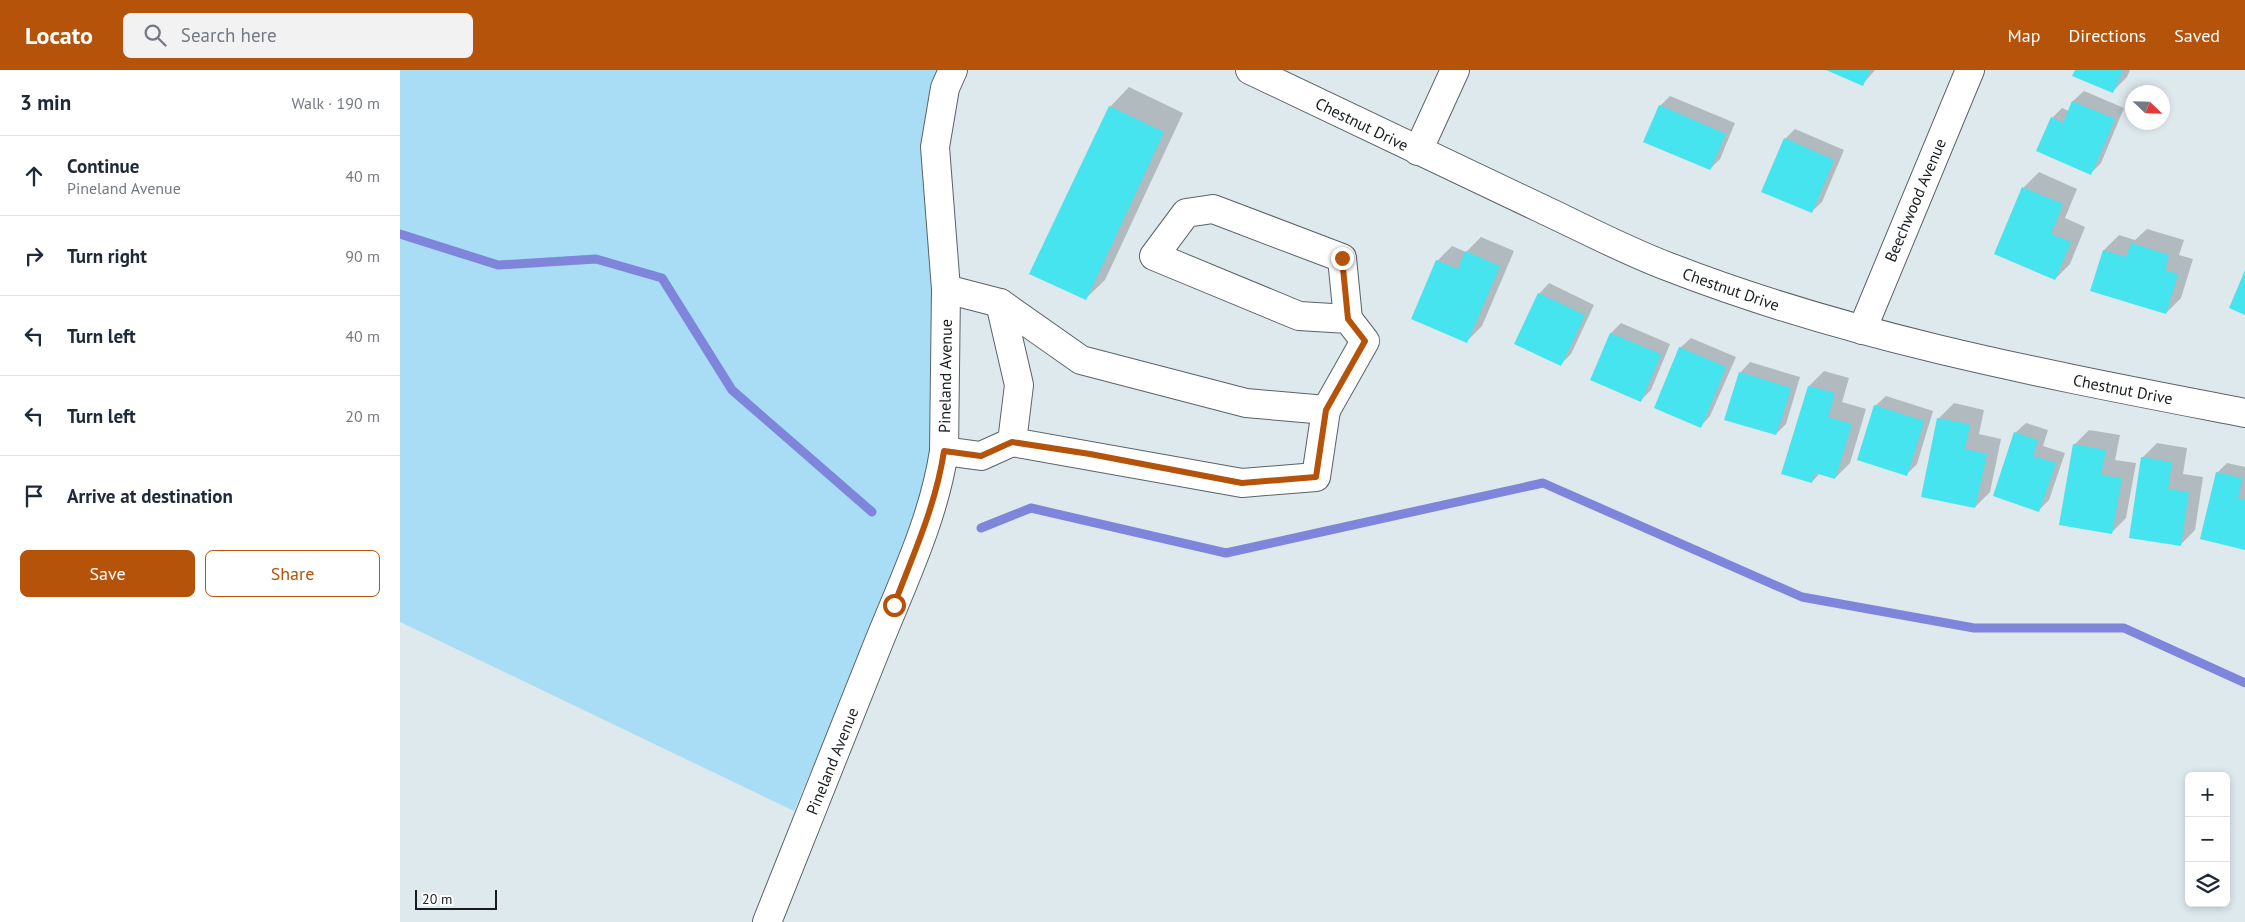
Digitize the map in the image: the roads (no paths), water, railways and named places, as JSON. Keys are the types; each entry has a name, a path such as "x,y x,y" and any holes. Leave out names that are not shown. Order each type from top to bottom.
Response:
{"street":[{"name":"Pineland Avenue","path":"768,922 930,513 941,471 944,451 946,289 935,147 945,88 953,70"},
{"name":"Chestnut Drive","path":"1250,70 1418,151 1666,266 1764,301 1862,330 2030,371 2245,413"},
{"path":"1418,151 1454,70"},
{"name":"Beechwood Avenue","path":"1862,330 1970,70"},
{"path":"944,451 981,456 1012,442 1090,454 1242,483 1316,477 1326,410 1365,341 1348,319 1342,258 1213,210 1186,213 1154,256 1299,316 1348,319"},
{"path":"946,289 1000,303 1081,360 1246,403 1326,410"},
{"path":"1000,303 1020,385 1012,442"}],"waterway":[{"path":"400,234 498,265 596,259 662,278 732,390 872,512"},
{"path":"981,528 1031,508 1226,553 1543,483 1802,597 1974,628 2124,628 2245,683"}]}
